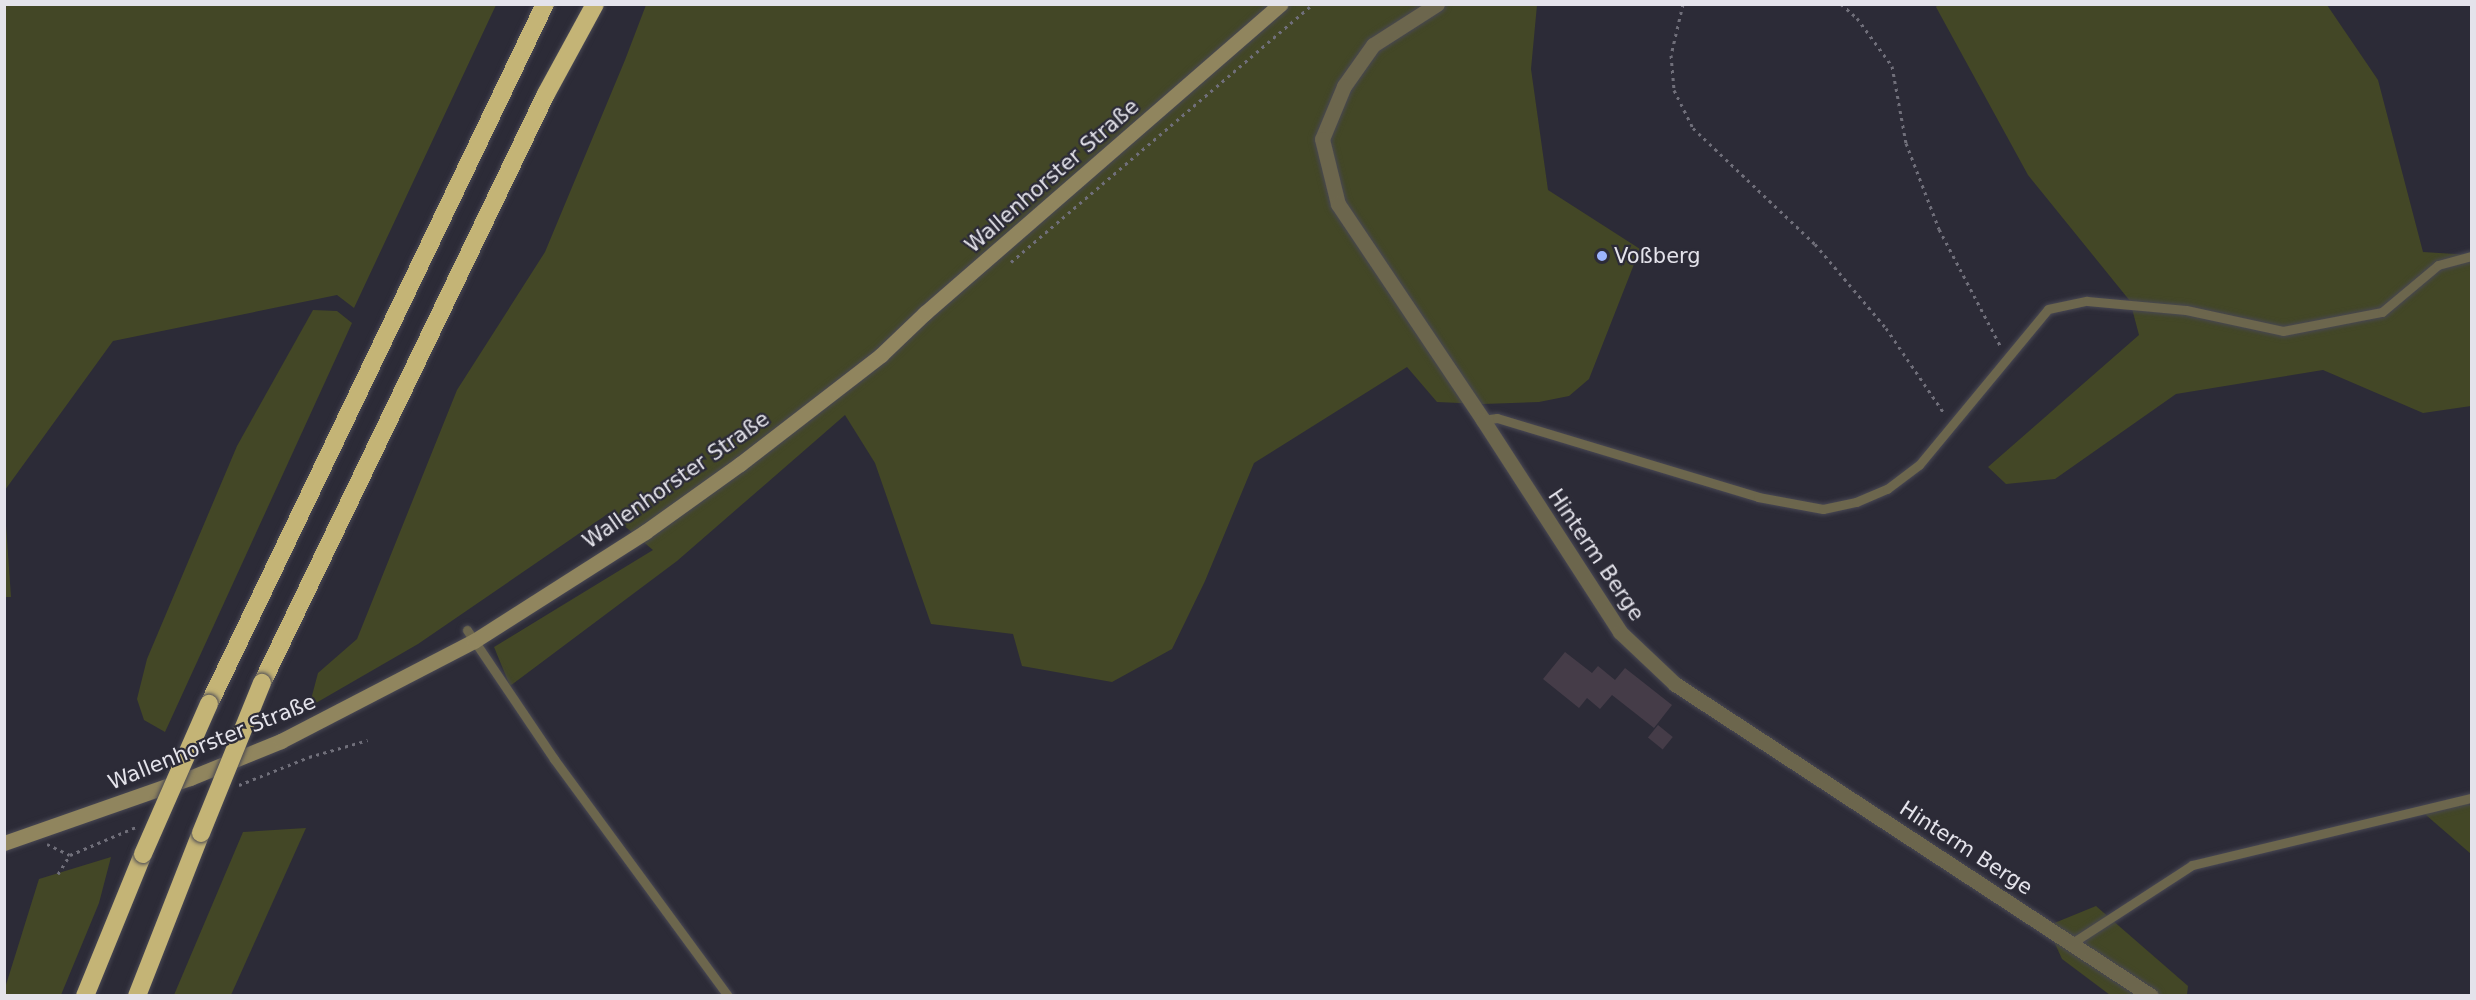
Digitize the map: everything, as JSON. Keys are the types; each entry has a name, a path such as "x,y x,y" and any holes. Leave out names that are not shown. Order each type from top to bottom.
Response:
{"highway":[{"path":"85,996 143,854 209,704 545,4"},
{"path":"137,996 262,683 546,94 595,4"}],"main road":[{"name":"Wallenhorster Straße","path":"4,843 190,778 281,741 383,690 645,532 740,464 881,354 925,313 1280,4"}],"street":[{"name":"Hinterm Berge","path":"1437,4 1373,45 1344,86 1322,139 1338,204 1484,420 1620,632 1675,684 2151,996"}],"lane":[{"path":"1484,420 1497,418 1758,498 1823,509 1856,502 1887,489 1919,465 2048,309 2087,302 2186,310 2283,331 2382,312 2438,266 2472,256"},
{"path":"471,635 554,759 728,996"},
{"path":"2072,943 2192,865 2472,798"}],"path":[{"path":"1683,4 1671,55 1674,90 1693,128 1815,244 1886,328 1953,424"},
{"path":"1841,4 1857,18 1892,66 1906,143 1939,229 2006,357"}],"green space":[{"path":"5,4 496,5 354,308 337,295 113,341 5,490"},
{"path":"1938,4 2327,5 2378,80 2423,252 2471,255 2471,406 2423,413 2323,370 2176,394 2055,479 2006,484 1988,467 2139,335 2130,301 2028,175 1936,7"},
{"path":"646,5 1537,5 1531,69 1548,190 1640,249 1589,379 1569,396 1539,402 1483,404 1437,402 1407,367 1254,463 1205,581 1172,649 1112,682 1022,666 1013,634 931,624 875,463 845,415 677,561 510,686 494,647 653,550 609,513 418,644 309,707 318,673 357,639 457,390 545,252"},
{"path":"313,310 337,311 352,323 165,732 144,720 137,699 147,659 237,446"},
{"path":"5,511 11,597 4,597"},
{"path":"2464,800 2471,806 2471,854 2419,809"},
{"path":"306,828 231,995 174,995 243,832"},
{"path":"111,857 99,903 61,995 5,995 5,988 39,879"},
{"path":"2096,906 2188,986 2187,995 2110,995 2062,959 2047,926"}],"building":[{"path":"1565,652 1592,673 1598,666 1615,680 1625,668 1672,705 1654,728 1612,695 1600,709 1587,698 1579,708 1543,679"},
{"path":"1658,725 1673,737 1663,749 1648,737"}],"place":[{"name":"Voßberg","path":"1602,256"}]}
